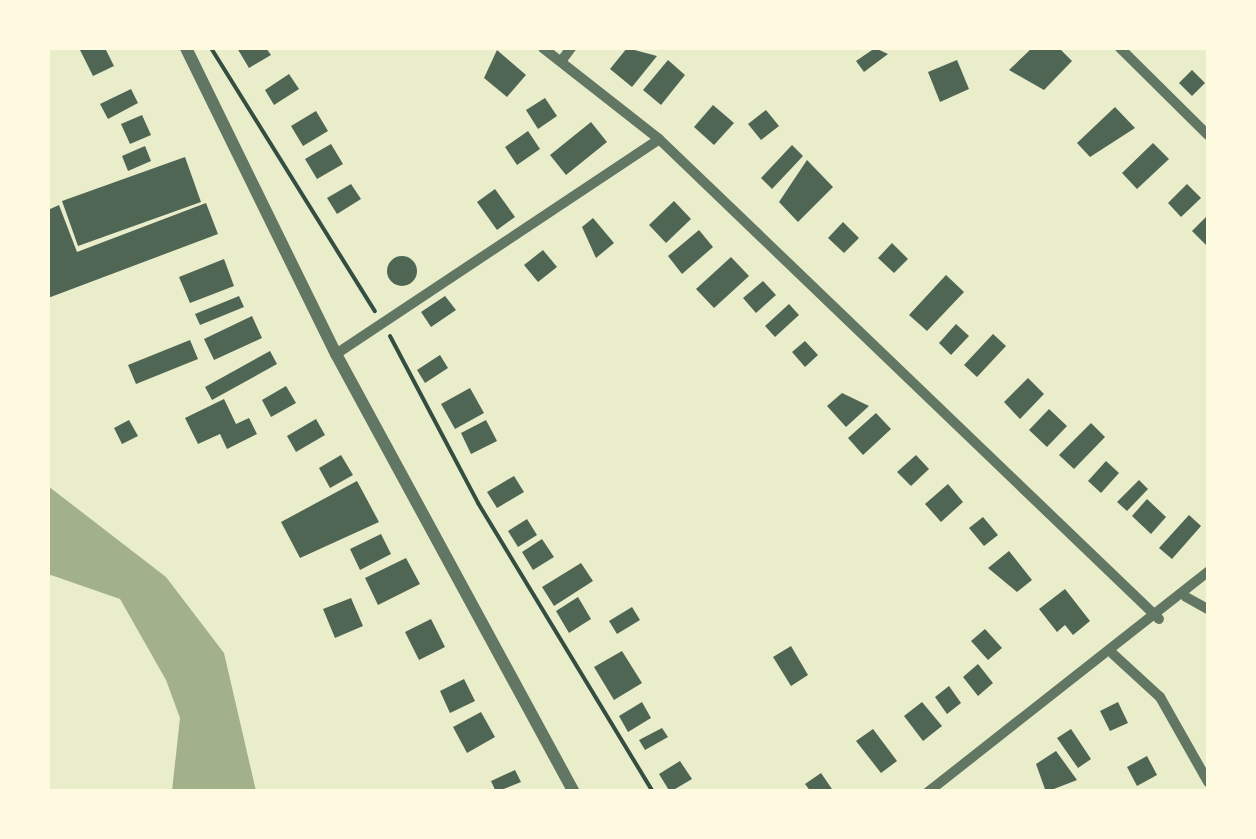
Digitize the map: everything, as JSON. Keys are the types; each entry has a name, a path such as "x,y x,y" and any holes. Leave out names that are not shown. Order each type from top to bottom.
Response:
{"street":[{"path":"186,48 336,354 574,792"},
{"path":"543,48 659,139 1159,619"},
{"path":"562,60 571,48"},
{"path":"1120,48 1208,134"},
{"path":"336,354 659,139"},
{"path":"928,792 1159,619 1208,572"},
{"path":"1186,597 1208,609"},
{"path":"1114,654 1160,697 1208,782"}],"path":[{"path":"210,48 384,325 478,503 653,792"}],"shaded area":[{"path":"48,486 166,577 224,653 256,791 172,791 180,718 166,680 120,599 48,574"}],"building":[{"path":"79,48 105,48 114,66 93,76"},
{"path":"237,48 266,48 271,55 249,68"},
{"path":"627,48 657,56 632,87 610,69"},
{"path":"875,48 888,54 864,72 856,61"},
{"path":"1032,48 1059,48 1072,61 1044,90 1009,70"},
{"path":"497,50 526,75 507,97 484,78"},
{"path":"668,60 685,75 661,105 643,90"},
{"path":"957,60 969,89 940,102 928,72"},
{"path":"1192,70 1205,83 1192,96 1179,83"},
{"path":"289,74 299,89 274,105 265,90"},
{"path":"131,89 138,103 108,119 100,104"},
{"path":"545,98 557,116 538,129 526,110"},
{"path":"713,105 734,123 714,145 694,127"},
{"path":"1115,107 1135,128 1090,157 1077,143"},
{"path":"766,110 779,126 761,140 748,124"},
{"path":"316,111 328,131 303,146 291,126"},
{"path":"142,115 151,135 130,144 121,124"},
{"path":"591,122 607,142 566,175 550,155"},
{"path":"528,131 540,149 517,165 505,147"},
{"path":"1153,143 1169,159 1137,189 1122,173"},
{"path":"331,144 343,164 317,179 305,159"},
{"path":"792,145 803,156 772,189 761,178"},
{"path":"145,146 151,161 128,171 122,156"},
{"path":"185,157 201,202 78,246 62,201"},
{"path":"807,160 833,187 798,222 779,202"},
{"path":"351,184 361,199 337,214 327,198"},
{"path":"1187,184 1201,198 1181,217 1168,203"},
{"path":"495,189 515,217 497,230 477,202"},
{"path":"674,201 691,219 666,243 649,225"},
{"path":"206,203 218,234 48,298 48,210 59,205 77,252"},
{"path":"1208,215 1208,244 1207,246 1192,231"},
{"path":"593,218 614,243 596,258 582,227"},
{"path":"843,222 859,238 844,253 828,238"},
{"path":"699,230 713,247 682,274 668,256"},
{"path":"892,243 908,259 894,273 878,258"},
{"path":"543,250 557,267 538,282 524,265"},
{"path":"402,256 413,260 417,271 413,282 402,286 391,282 387,271 391,260"},
{"path":"731,257 749,276 714,308 696,289"},
{"path":"224,259 234,286 190,303 179,277"},
{"path":"946,275 964,292 927,331 909,315"},
{"path":"763,281 776,295 756,313 743,298"},
{"path":"239,296 244,307 200,325 195,314"},
{"path":"445,296 456,310 431,327 421,312"},
{"path":"789,304 799,315 775,337 765,326"},
{"path":"252,316 262,338 214,360 204,339"},
{"path":"956,324 969,336 951,355 939,343"},
{"path":"993,334 1006,346 977,377 964,365"},
{"path":"190,340 198,359 136,384 128,365"},
{"path":"805,341 818,355 805,367 792,352"},
{"path":"270,351 277,364 212,400 205,387"},
{"path":"440,355 448,368 425,383 417,370"},
{"path":"1028,378 1044,394 1020,419 1004,402"},
{"path":"286,386 296,403 271,417 262,400"},
{"path":"470,388 484,413 455,429 441,404"},
{"path":"842,393 869,406 846,427 827,406"},
{"path":"224,399 236,424 249,418 257,434 227,449 220,434 198,444 185,418"},
{"path":"1049,409 1067,426 1047,447 1029,430"},
{"path":"876,413 891,429 863,455 848,438"},
{"path":"316,419 325,435 296,452 287,436"},
{"path":"129,420 138,436 122,444 114,428"},
{"path":"486,420 497,441 471,454 461,433"},
{"path":"1091,423 1105,437 1074,469 1059,455"},
{"path":"341,455 353,475 330,488 319,468"},
{"path":"916,455 929,469 911,486 897,472"},
{"path":"1106,461 1119,473 1101,493 1088,481"},
{"path":"514,476 524,492 497,508 487,492"},
{"path":"1139,480 1148,489 1127,511 1117,502"},
{"path":"357,481 379,522 300,558 281,522"},
{"path":"948,484 963,502 941,522 925,504"},
{"path":"1147,499 1166,517 1151,534 1132,516"},
{"path":"1189,515 1201,526 1172,559 1159,548"},
{"path":"983,517 998,535 984,546 969,528"},
{"path":"527,519 537,535 518,547 508,531"},
{"path":"381,534 391,554 360,570 350,549"},
{"path":"542,539 554,557 533,570 522,552"},
{"path":"1009,551 1032,580 1017,592 988,568"},
{"path":"406,558 420,584 378,605 365,578"},
{"path":"581,563 593,581 554,606 542,587"},
{"path":"1065,589 1090,621 1073,635 1065,625 1057,632 1039,609"},
{"path":"578,597 591,619 569,633 556,611"},
{"path":"351,598 363,626 335,638 323,609"},
{"path":"632,607 640,620 617,634 609,621"},
{"path":"431,619 445,647 419,660 405,632"},
{"path":"985,629 1002,648 988,660 971,641"},
{"path":"791,646 808,675 791,686 773,657"},
{"path":"622,651 642,683 614,700 594,667"},
{"path":"978,664 993,683 978,696 963,677"},
{"path":"464,679 475,701 450,713 440,691"},
{"path":"949,686 961,703 947,714 935,697"},
{"path":"642,702 651,718 628,732 619,716"},
{"path":"922,702 942,726 923,741 904,716"},
{"path":"1118,702 1128,723 1110,731 1100,711"},
{"path":"481,712 495,737 467,753 453,727"},
{"path":"662,728 668,737 645,750 639,740"},
{"path":"873,729 897,761 881,773 856,741"},
{"path":"1071,729 1091,759 1078,768 1057,738"},
{"path":"1056,751 1077,780 1046,792 1036,764"},
{"path":"1147,756 1157,775 1137,786 1127,767"},
{"path":"680,761 692,779 670,792 659,774"},
{"path":"515,770 521,782 496,792 491,781"},
{"path":"821,773 834,792 811,792 805,784"}]}
